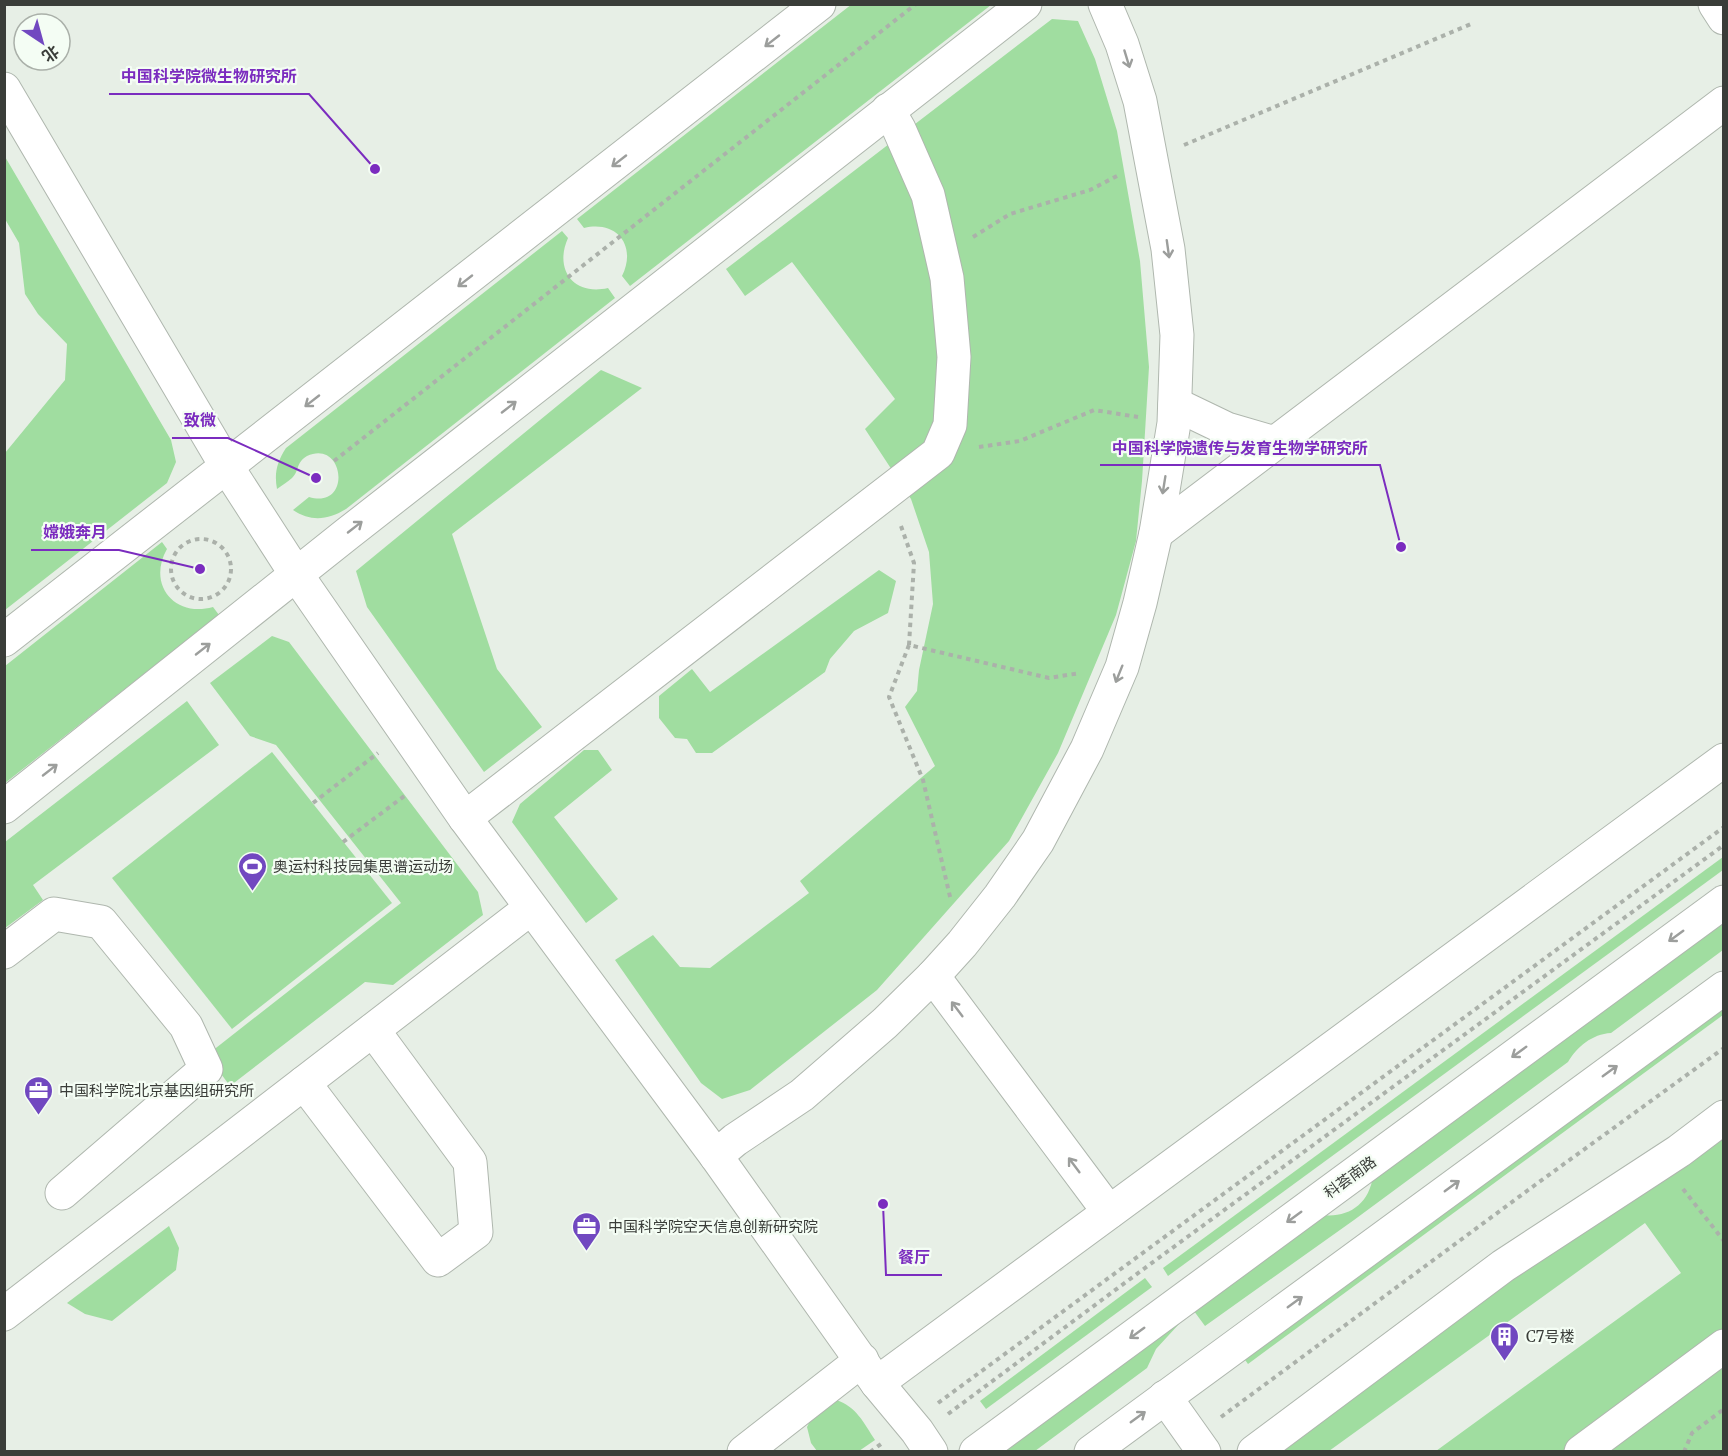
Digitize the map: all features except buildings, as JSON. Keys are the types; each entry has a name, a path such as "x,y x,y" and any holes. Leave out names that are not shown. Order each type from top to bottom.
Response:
{"street":[{"path":"4,640 819,4"},
{"path":"4,807 296,574 1025,4"},
{"path":"716,1156 735,1140 802,1095 885,1023 962,944 1038,841 1087,749 1122,667 1156,533 1174,413 1177,335 1168,249 1140,102 1122,44 1105,4"},
{"path":"1715,4 1724,18"},
{"path":"4,89 226,467 296,574 465,818 716,1156 869,1371 920,1436"},
{"path":"1156,533 1724,103"},
{"path":"465,818 938,453 950,425 954,357 947,278 928,195 899,129 888,110"},
{"path":"1174,413 1275,443"},
{"path":"744,1452 1109,1212 1724,760"},
{"name":"科荟南路","path":"976,1452 1724,902"},
{"path":"4,1314 531,908"},
{"path":"4,952 54,915 101,922 186,1026 206,1069 62,1193"},
{"path":"933,976 1109,1212"},
{"path":"1091,1452 1724,988"},
{"path":"304,1083 438,1260 476,1232 470,1162 373,1029"},
{"path":"1254,1452 1503,1266 1662,1162 1724,1116"},
{"path":"1581,1452 1724,1346"},
{"path":"1165,1397 1204,1452"}],"path":[{"path":"334,461 916,4"},
{"path":"942,256 1010,214 1090,190 1152,158 1471,24"},
{"path":"938,453 1020,441 1094,410 1174,413"},
{"path":"889,491 914,563 909,645 889,697 922,780 962,944"},
{"path":"196,539 206,539 224,549 232,568 225,588 218,595 209,599 189,598 174,585 171,576 170,566 173,556 186,542 196,539"},
{"path":"909,645 1050,678 1122,667"},
{"path":"313,803 383,749"},
{"path":"343,842 412,790"},
{"path":"920,1436 1724,827"},
{"path":"870,1452 920,1436 1724,845"},
{"path":"1246,1399 1724,1048"},
{"path":"1662,1162 1724,1241"},
{"path":"1684,1452 1692,1433 1724,1409"}],"green space":[{"path":"852,4 991,5 630,286 622,276 627,255 621,238 606,228 584,228 577,219"},
{"path":"1052,19 1078,21 1095,59 1117,131 1140,261 1149,367 1142,481 1136,541 1116,615 1058,753 1009,841 877,990 750,1090 722,1099 701,1083 615,960 653,935 680,967 710,968 809,893 800,881 935,766 905,707 917,691 919,670 933,604 929,552 911,499 865,429 895,399 792,262 745,296 726,269"},
{"path":"4,155 171,440 176,462 167,483 5,610 5,453 65,380 67,344 38,314 25,294 19,243 5,219"},
{"path":"562,231 568,238 563,260 570,278 585,288 608,288 615,298 346,509 319,518 306,516 293,510 309,497 323,498 332,494 337,485 338,475 336,465 329,457 320,453 307,456 301,461 294,476 277,489 277,468 286,448"},
{"path":"601,370 642,388 452,534 497,669 542,727 484,772 367,607 356,571"},
{"path":"162,542 167,549 160,574 162,586 168,595 176,603 187,608 213,607 219,615 5,783 5,666"},
{"path":"879,570 896,581 888,613 854,631 830,659 825,672 712,753 696,753 687,739 675,738 659,718 659,696 692,669 710,692"},
{"path":"272,636 289,642 478,892 483,915 393,985 365,982 230,1086 207,1055 401,903 276,745 250,736 210,683"},
{"path":"187,701 219,745 33,885 43,900 5,928 5,842"},
{"path":"584,750 598,750 612,770 554,817 618,899 586,923 512,822 520,804"},
{"name":"奥运村科技园集思谱运动场","path":"272,752 392,903 232,1029 112,878"},
{"path":"1723,857 1723,870 1168,1276 1163,1268"},
{"path":"1723,921 1723,950 1611,1033 1586,1042 1568,1062 1354,1220 1205,1326 1191,1307 1322,1215 1341,1214 1356,1207 1367,1194 1373,1176"},
{"path":"1723,999 1723,1015 1248,1364 1240,1353"},
{"path":"1723,1117 1723,1346 1581,1451 1436,1451 1681,1273 1645,1223 1329,1451 1274,1451"},
{"path":"169,1226 179,1248 176,1270 112,1321 85,1314 67,1303"},
{"path":"1145,1278 1152,1287 986,1409 980,1401"},
{"path":"1174,1319 1179,1324 1156,1349 1147,1368 1035,1451 997,1452"},
{"path":"1723,1363 1723,1451 1605,1451"},
{"path":"836,1400 854,1411 875,1440 859,1451 817,1451 811,1443 807,1427 812,1417"}],"place":[{"name":"中国科学院微生物研究所","path":"375,169"},
{"name":"致微","path":"316,478"},
{"name":"中国科学院遗传与发育生物学研究所","path":"1401,547"},
{"name":"嫦娥奔月","path":"200,569"},
{"name":"奥运村科技园集思谱运动场","path":"252,892"},
{"name":"中国科学院北京基因组研究所","path":"38,1116"},
{"name":"餐厅","path":"883,1204"},
{"name":"中国科学院空天信息创新研究院","path":"587,1252"},
{"name":"C7号楼","path":"1505,1362"}]}
